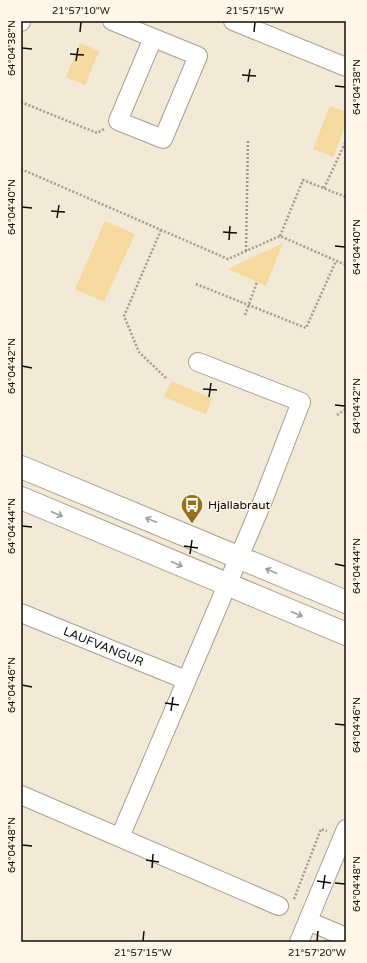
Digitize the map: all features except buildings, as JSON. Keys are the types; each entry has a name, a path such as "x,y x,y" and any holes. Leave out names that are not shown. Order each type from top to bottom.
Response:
{"main road":[{"path":"21,467 346,602"},
{"path":"21,498 346,634"}],"street":[{"path":"112,21 198,56 163,139 118,120 153,38"},
{"path":"233,21 346,67"},
{"path":"120,837 226,584 239,557 301,402 198,362"},
{"name":"LAUFVANGUR","path":"21,613 186,680"},
{"path":"21,795 120,837 286,903"},
{"path":"299,942 345,835"},
{"path":"308,921 346,937"}],"path":[{"path":"21,102 97,133 118,120"},
{"path":"246,251 248,140"},
{"path":"324,188 346,141"},
{"path":"21,169 228,259 280,236 303,180 346,197"},
{"path":"161,230 124,316 139,352 167,379"},
{"path":"280,236 346,265"},
{"path":"196,284 306,328 336,261"},
{"path":"245,315 257,282"},
{"path":"337,415 346,409"},
{"path":"286,903 321,830 345,835"}],"shaded area":[{"path":"80,43 99,51 85,85 66,77"},
{"path":"330,106 346,112 346,124 333,157 313,149"},
{"path":"105,221 135,234 104,302 75,289"},
{"path":"283,243 266,286 228,269"},
{"path":"171,381 212,398 206,414 164,397"}],"place":[{"name":"Hjallabraut","path":"192,524"}]}
